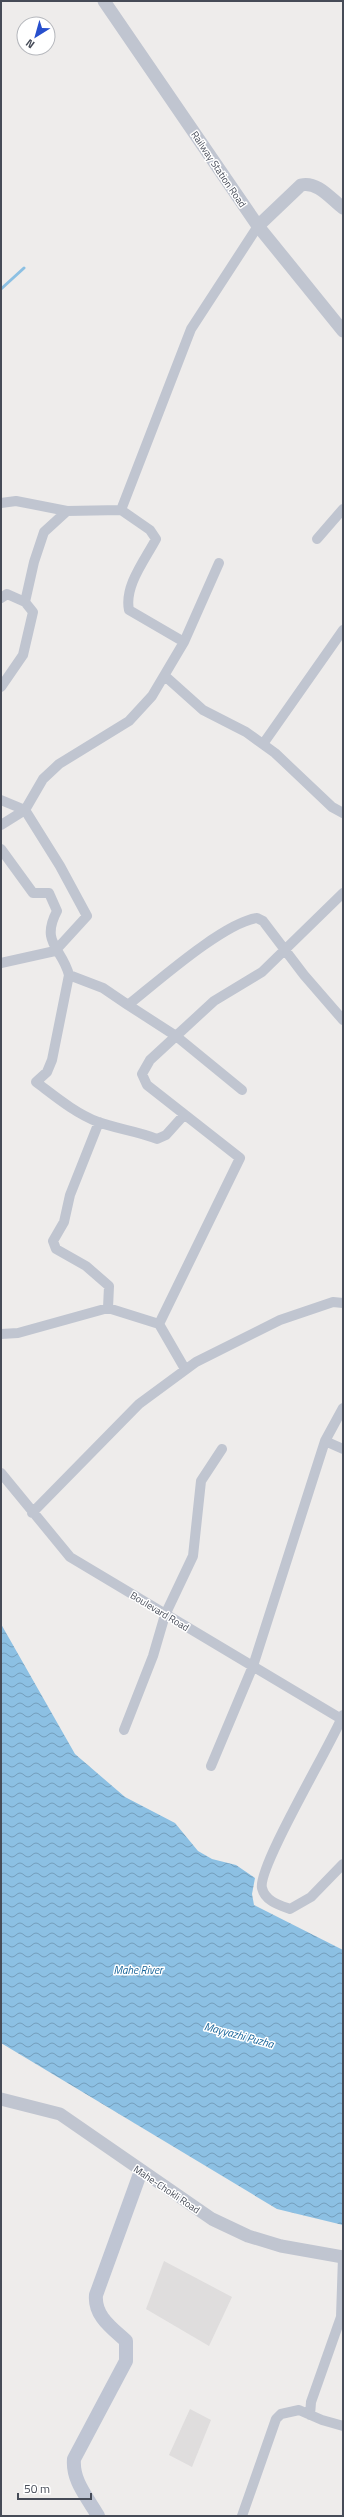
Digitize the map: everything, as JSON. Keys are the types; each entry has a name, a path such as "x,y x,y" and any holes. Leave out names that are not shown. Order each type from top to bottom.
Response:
{"main road":[{"path":"98,2516 80,2487 75,2475 74,2459 126,2361 126,2342 99,2313 96,2300 141,2171"}],"street":[{"name":"Railway Station Road","path":"104,1 258,226 343,331"},
{"path":"121,510 191,329 258,226 301,185 309,183 316,185 343,208"},
{"path":"1,503 16,501 67,510 121,510 150,530 156,539 130,590 127,600 129,610 184,642"},
{"path":"317,539 343,509"},
{"path":"25,602 34,562 44,532 67,510"},
{"path":"1,825 25,810 43,779 60,764 129,721 152,696 184,642 219,563"},
{"path":"1,598 7,594 25,602 33,612 23,655 1,687"},
{"path":"263,744 343,630"},
{"path":"165,676 203,710 246,732 263,744 332,807 343,813"},
{"path":"1,800 25,810 60,866 87,916 55,950 1,963"},
{"path":"1,849 33,893 49,893 57,911 50,925 55,950 65,963 69,975 52,1060 47,1072 36,1082 82,1115 99,1122 134,1130 157,1138 166,1135 184,1115"},
{"path":"159,1324 240,1158 147,1085 142,1074 150,1060 214,1000 232,988 248,982 287,950 343,893"},
{"path":"128,1005 198,951 237,925 252,919 264,921 343,1020"},
{"path":"69,975 103,988 176,1036 242,1090"},
{"path":"99,1122 70,1195 64,1222 53,1241 56,1249 86,1266 109,1286 108,1308"},
{"path":"32,1513 140,1404 185,1369 247,1334 280,1320 334,1302 343,1303"},
{"path":"1,1334 18,1333 108,1308 159,1324 185,1369"},
{"path":"211,1766 253,1666 325,1442 343,1408"},
{"path":"325,1442 343,1450"},
{"path":"124,1730 153,1656 165,1615 193,1556 201,1481 222,1448"},
{"name":"Boulevard Road","path":"1,1474 70,1557 165,1615 342,1718"},
{"path":"342,1718 268,1864 262,1888 265,1896 290,1909 311,1897 343,1864"},
{"name":"Mahe-Chokli Road","path":"1,2099 60,2114 212,2219 248,2236 281,2246 343,2257"},
{"path":"310,2415 311,2402 341,2317 343,2257"},
{"path":"242,2516 276,2419 281,2414 299,2410 343,2426"}],"shaded area":[{"path":"164,2261 232,2297 209,2346 146,2309"},
{"path":"190,2409 211,2420 192,2467 169,2455"}],"water":[{"name":"Mahe River","path":"1,1624 75,1754 125,1797 175,1823 198,1851 212,1859 236,1865 255,1878 252,1894 254,1905 343,1950 343,2225 277,2209 1,2043"}],"waterway":[{"path":"1,289 24,268"}],"water label":[{"name":"Mayyazhi Puzha","path":"239,2035"}]}
